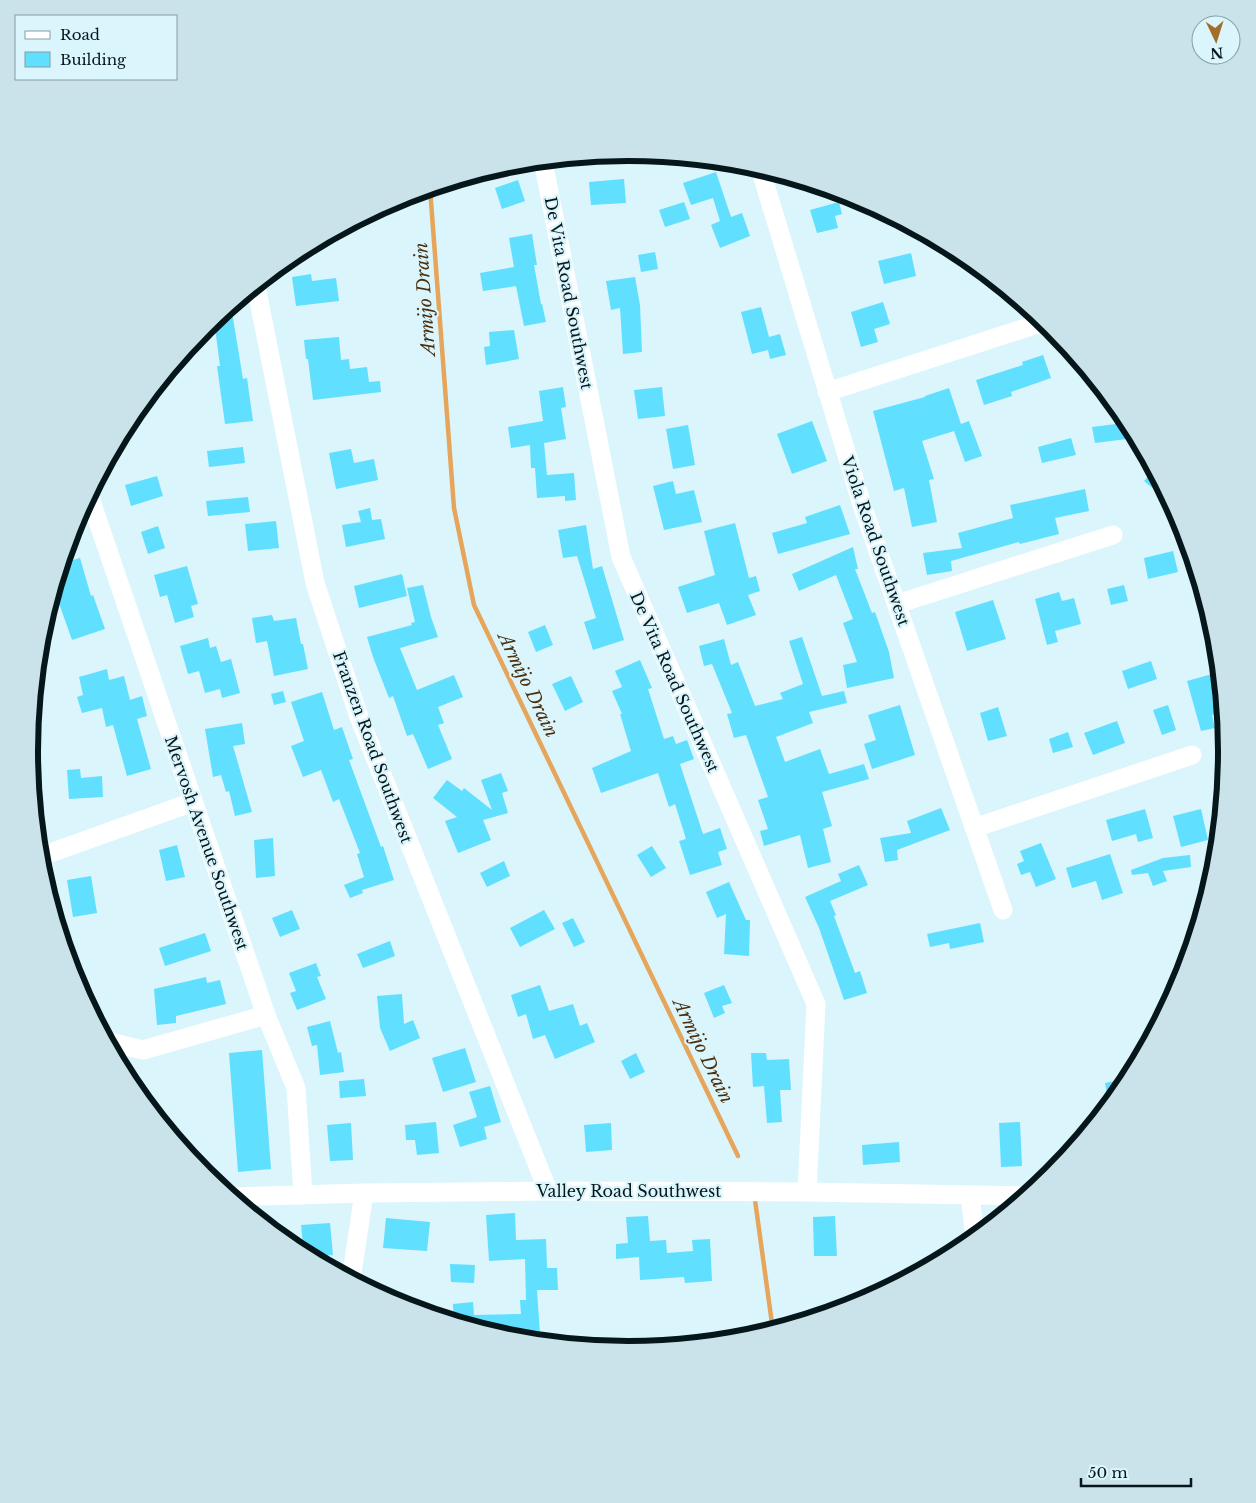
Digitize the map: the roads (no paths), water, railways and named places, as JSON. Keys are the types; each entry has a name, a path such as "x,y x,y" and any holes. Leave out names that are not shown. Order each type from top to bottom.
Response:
{"street":[{"name":"De Vita Road Southwest","path":"544,167 621,557 816,1004 807,1192"},
{"name":"Viola Road Southwest","path":"763,177 863,508 1003,910"},
{"name":"Franzen Road Southwest","path":"257,293 313,573 321,600 359,717 548,1190"},
{"path":"827,392 1036,325"},
{"name":"Mervosh Avenue Southwest","path":"92,504 266,1015 296,1088 303,1195"},
{"path":"897,604 1113,535"},
{"path":"974,828 1192,755"},
{"path":"47,854 193,802"},
{"path":"115,1043 143,1050 266,1015"},
{"name":"Valley Road Southwest","path":"241,1197 548,1190 1016,1196"},
{"path":"352,1273 364,1193"},
{"path":"970,1195 974,1229"}],"waterway":[{"name":"Armijo Drain","path":"431,195 454,508 474,605 738,1156"},
{"name":"Armijo Drain","path":"755,1200 772,1324"}]}
